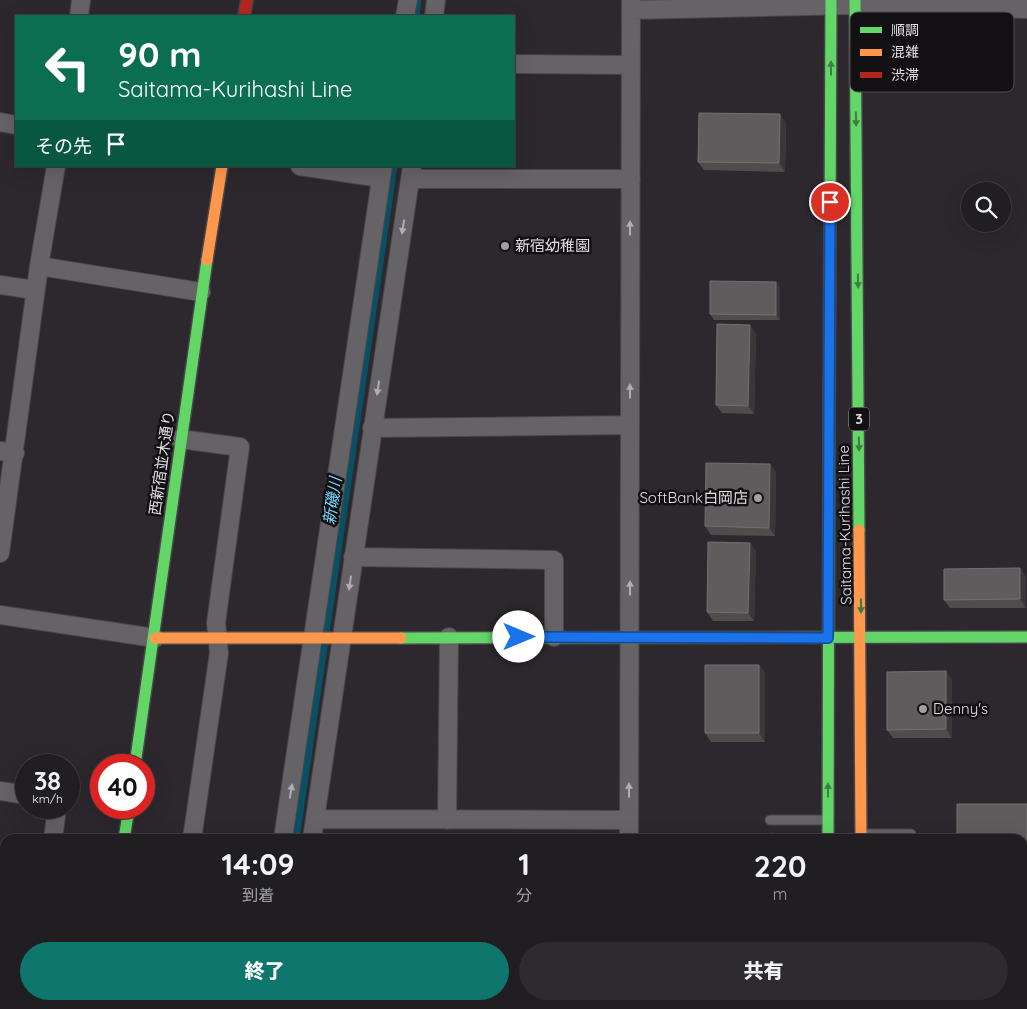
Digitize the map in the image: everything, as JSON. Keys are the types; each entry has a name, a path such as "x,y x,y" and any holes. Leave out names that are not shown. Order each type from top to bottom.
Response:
{"main road":[{"path":"244,15 247,0"},
{"name":"Saitama-Kurihashi Line","path":"828,834 831,3"},
{"name":"Saitama-Kurihashi Line","path":"856,92 861,834"},
{"name":"西新宿並木通り","path":"137,754 201,292 222,167"},
{"path":"154,638 1027,637"},
{"path":"125,834 127,819"}],"street":[{"path":"79,15 82,0"},
{"path":"405,15 408,0"},
{"path":"434,15 436,0"},
{"path":"629,834 631,5 855,2 1027,10"},
{"path":"515,64 631,65"},
{"path":"0,122 15,124"},
{"path":"0,553 8,452 56,167"},
{"path":"284,834 316,638 382,172 314,167"},
{"path":"313,834 339,638 354,557 411,173 630,179"},
{"path":"39,266 201,292"},
{"path":"0,285 35,290"},
{"path":"372,428 630,425"},
{"path":"180,439 240,447 216,623 219,653 193,834"},
{"path":"354,557 554,560 554,637"},
{"path":"0,615 154,638"},
{"path":"447,820 449,637"},
{"path":"0,791 15,793"},
{"path":"54,834 56,819"},
{"path":"315,819 629,820"}],"lane":[{"path":"770,820 828,820"}],"building":[{"path":"699,113 780,114 779,163 698,162"},
{"path":"710,281 776,282 776,315 710,314"},
{"path":"717,324 750,325 748,406 716,405"},
{"path":"706,463 770,464 769,528 705,526"},
{"path":"708,542 750,543 748,613 707,612"},
{"path":"1020,568 1020,599 944,600 944,569"},
{"path":"705,665 759,665 759,733 705,733"},
{"name":"Denny's","path":"946,671 946,729 887,730 887,672"},
{"path":"957,804 1027,804 1027,834 957,834"}],"waterway":[{"name":"新磯川","path":"416,15 418,0"},
{"name":"新磯川","path":"297,834 394,167"}],"traffic: fast":[{"path":"830,225 831,0"},
{"path":"855,0 855,12"},
{"path":"856,92 859,530"},
{"path":"137,754 207,260"},
{"path":"828,834 829,444"},
{"path":"401,638 1027,637"},
{"path":"125,834 127,819"}],"traffic: slow":[{"path":"207,260 222,167"},
{"path":"859,530 861,834"},
{"path":"155,638 401,638"}],"traffic: jam":[{"path":"244,15 247,0"},
{"path":"829,444 830,225"}],"place":[{"name":"新宿幼稚園","path":"505,246"},
{"name":"SoftBank白岡店","path":"758,498"},
{"name":"Denny's","path":"923,709"}],"route":[{"path":"519,637 828,638 830,202"}]}
